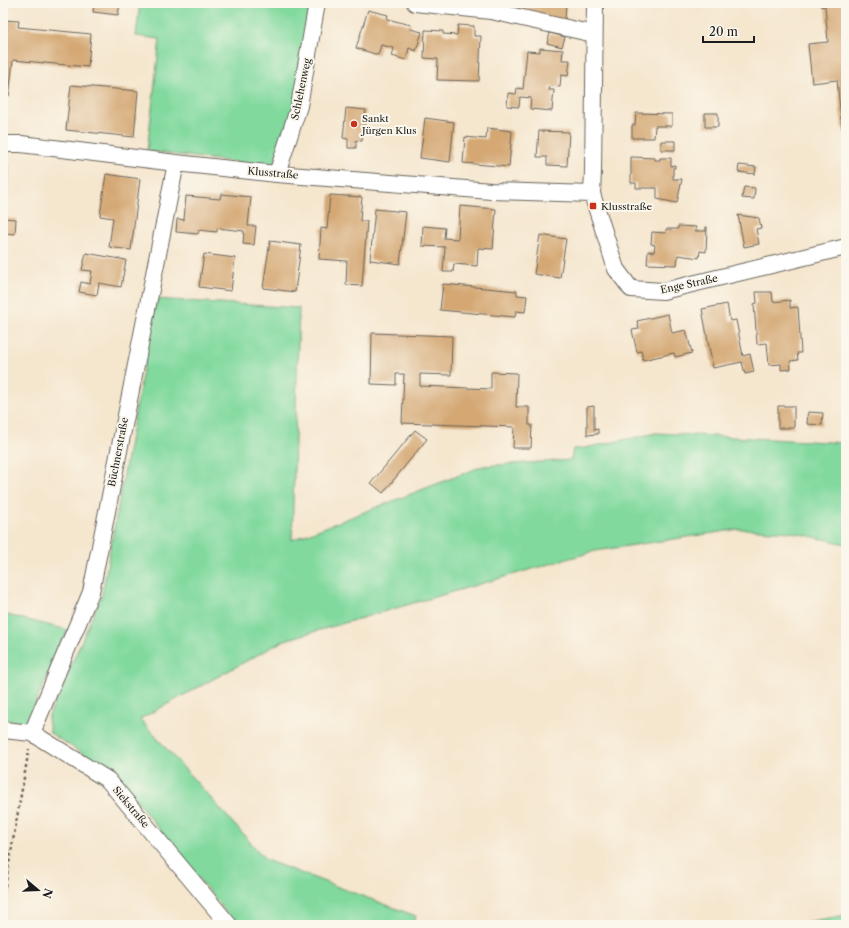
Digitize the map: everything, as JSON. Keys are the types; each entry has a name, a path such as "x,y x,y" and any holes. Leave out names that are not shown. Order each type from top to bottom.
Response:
{"street":[{"name":"Schlehenweg","path":"277,174 300,106 317,3"},
{"path":"415,3 491,11 594,34"},
{"path":"592,194 595,3"},
{"name":"Klusstraße","path":"3,144 22,144 277,174 491,191 592,194"},
{"name":"Büchnerstraße","path":"32,733 91,592 176,163"},
{"name":"Enge Straße","path":"592,194 616,269 631,289 663,291 846,247"},
{"name":"Siekstraße","path":"3,730 32,733 108,780 230,925"}],"path":[{"path":"3,898 32,733"}],"green space":[{"path":"140,3 312,3 295,106 273,167 147,151 160,39 136,36"},
{"path":"156,299 299,308 292,540 483,466 571,460 573,449 585,448 656,433 846,443 846,544 791,532 740,529 595,551 285,640 140,719 266,860 416,916 414,925 236,925 114,773 50,733 48,718 102,594"},
{"path":"3,614 68,630 27,722 3,720"},
{"path":"846,915 846,925 790,925"}],"building":[{"path":"94,3 120,3 118,15 93,12"},
{"path":"518,3 566,3 565,21 517,13"},
{"path":"820,3 846,3 846,128 842,129 837,80 812,83 808,44 828,42 825,6 821,7"},
{"path":"368,10 388,15 387,19 411,25 410,29 422,32 416,51 409,48 406,60 392,56 394,48 381,45 378,55 356,48"},
{"path":"3,20 19,21 18,27 91,34 88,67 13,60 9,96 3,96"},
{"path":"458,25 474,26 474,36 481,36 479,81 437,80 438,59 424,58 425,30 443,31 443,34 457,35"},
{"path":"550,33 565,37 562,47 547,43"},
{"path":"540,48 563,50 562,60 570,60 568,76 561,75 560,87 550,86 549,90 554,90 552,111 530,109 531,98 520,97 519,107 507,106 508,93 516,94 517,88 523,89 527,51 540,52"},
{"path":"71,85 138,91 134,137 66,130"},
{"name":"Sankt Jürgen Klus","path":"346,108 366,110 362,141 356,140 356,148 348,148 348,139 343,138"},
{"path":"636,113 672,114 672,126 655,126 654,138 632,138 632,125 635,125"},
{"path":"705,113 718,113 718,127 705,127"},
{"path":"425,118 454,122 450,162 420,158"},
{"path":"487,128 512,131 509,167 463,163 465,137 486,139"},
{"path":"539,131 569,132 567,166 547,165 547,157 537,157"},
{"path":"661,141 675,141 675,150 661,150"},
{"path":"631,157 655,158 655,160 660,160 660,158 671,158 671,166 675,165 675,168 673,168 673,179 682,179 677,203 657,199 657,188 636,188 636,183 631,183"},
{"path":"739,165 756,167 755,174 738,172"},
{"path":"3,167 8,167 7,201 3,201"},
{"path":"106,174 140,179 131,250 109,247 113,218 100,216"},
{"path":"744,187 755,188 754,199 742,198"},
{"path":"221,194 251,197 248,226 256,226 254,245 243,244 244,231 217,228 217,232 199,230 198,234 176,232 177,219 184,220 186,196 220,199"},
{"path":"330,195 362,197 360,221 367,221 362,286 346,285 347,261 319,259 321,228 327,229"},
{"path":"460,206 496,209 493,249 478,248 477,266 454,264 453,272 443,272 445,247 422,246 423,226 445,228 444,238 458,239"},
{"path":"375,209 406,212 400,264 370,260"},
{"path":"738,215 759,218 761,228 756,229 759,244 744,247"},
{"path":"3,218 16,219 15,234 3,233"},
{"path":"678,226 696,227 695,231 706,231 707,227 706,252 700,251 699,258 678,255 677,265 647,264 648,251 654,252 655,245 651,244 652,232 666,233 666,229 678,229"},
{"path":"540,235 566,239 560,278 534,274"},
{"path":"270,241 301,245 295,292 263,288"},
{"path":"86,253 126,260 121,287 99,283 97,295 79,292 81,282 90,284 92,271 82,270"},
{"path":"204,254 235,258 231,291 199,287"},
{"path":"443,284 517,291 517,295 527,296 525,312 516,311 515,317 440,310"},
{"path":"756,292 772,292 773,302 790,300 790,308 798,307 801,353 797,353 798,360 790,361 791,369 781,370 781,364 769,365 767,343 757,344 754,304 757,303"},
{"path":"727,304 730,321 736,320 743,356 750,354 754,372 745,374 742,362 713,368 702,309"},
{"path":"668,314 672,333 686,330 692,353 675,357 674,353 643,360 641,351 637,352 632,330 639,329 637,321"},
{"path":"372,333 452,336 451,375 420,374 420,386 491,389 491,372 517,373 516,407 529,407 529,425 532,425 531,448 513,448 514,427 402,423 404,374 396,374 396,385 371,384"},
{"path":"594,406 594,430 598,429 598,434 587,435 587,407"},
{"path":"778,406 794,406 794,428 778,428"},
{"path":"808,412 823,413 822,425 807,424"},
{"path":"415,430 427,439 383,493 371,483"}],"place":[{"name":"Sankt Jürgen Klus","path":"354,124"},
{"name":"Klusstraße","path":"593,206"}]}
